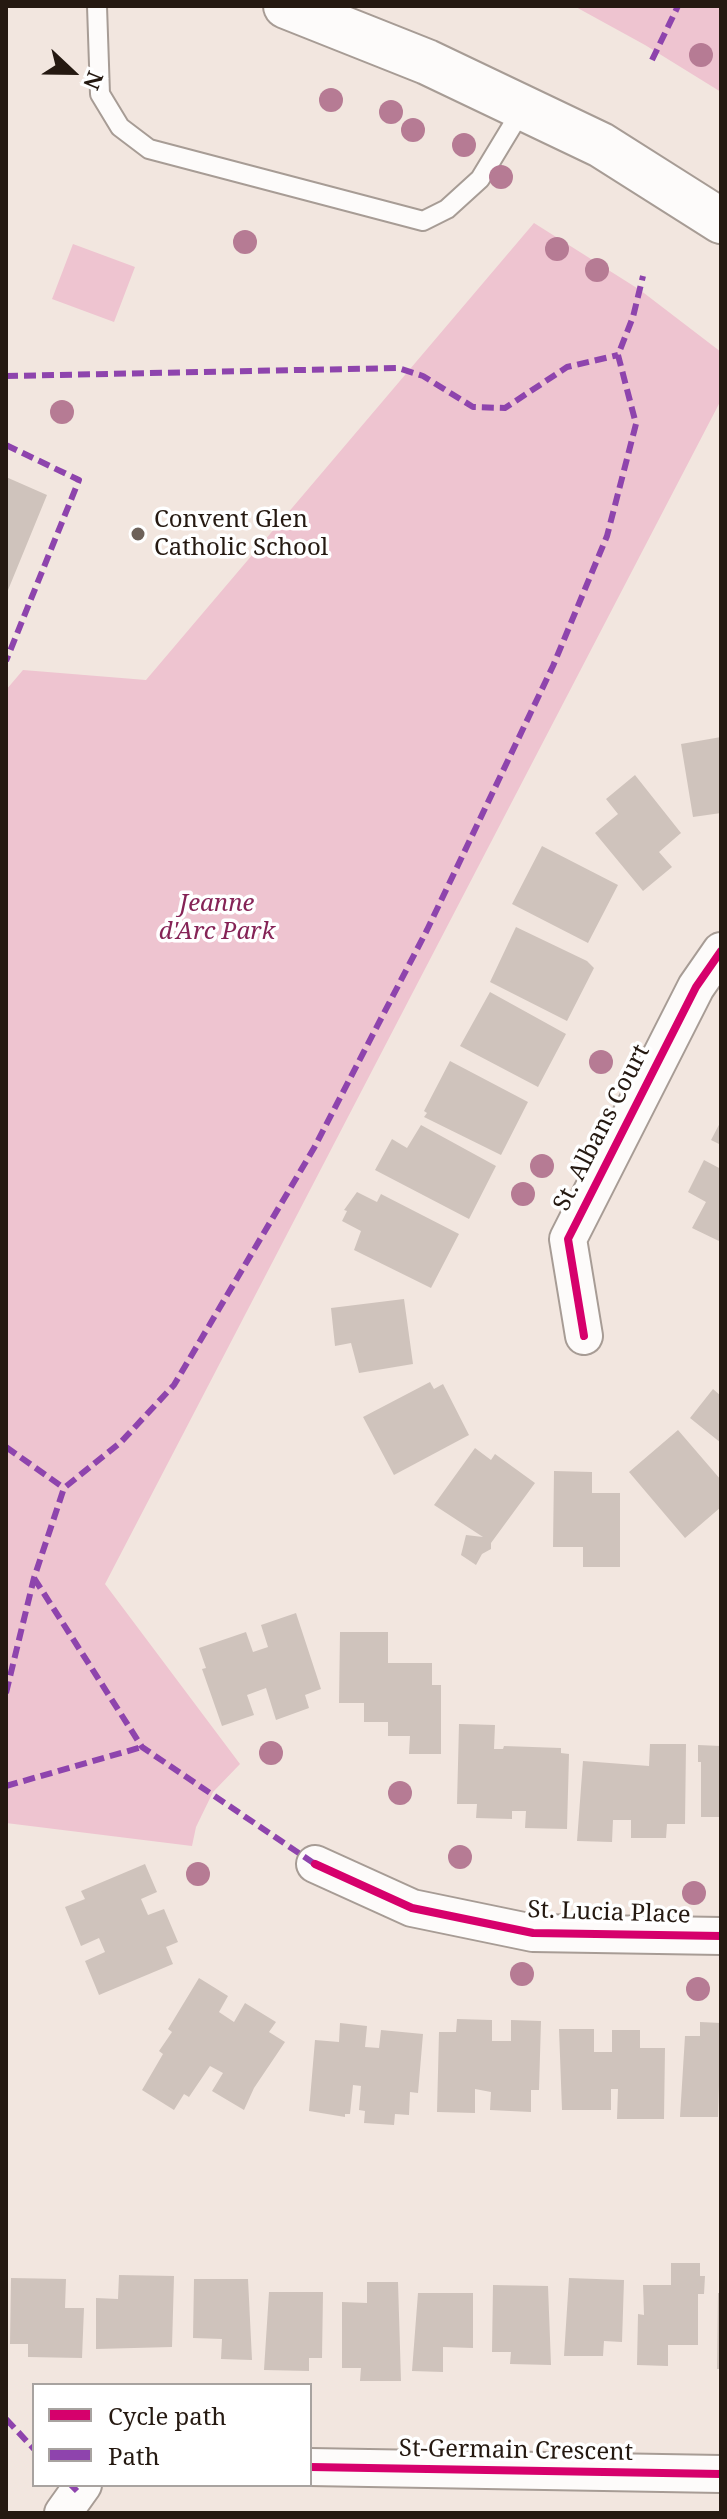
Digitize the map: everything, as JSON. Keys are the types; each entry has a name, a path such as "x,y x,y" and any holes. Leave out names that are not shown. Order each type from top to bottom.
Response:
{"main road":[{"path":"286,6 427,62 601,145 721,221"}],"street":[{"name":"St. Albans Court","path":"584,1336 568,1239 696,987 721,951"},
{"name":"St. Lucia Place","path":"315,1864 412,1908 533,1933 721,1936"},
{"name":"St-Germain Crescent","path":"312,2467 721,2474"},
{"path":"63,2513 82,2487"}],"lane":[{"path":"97,6 100,94 120,127 149,149 423,221 447,209 480,179 523,108"}],"green space":[{"path":"574,6 721,6 721,92 645,45"},
{"name":"Jeanne d'Arc Park","path":"534,223 640,290 721,352 721,400 105,1584 240,1764 213,1792 196,1827 192,1846 6,1823 6,690 23,670 146,680"},
{"path":"73,244 135,267 114,322 52,299"}],"building":[{"path":"6,477 47,495 6,595"},
{"path":"721,737 721,813 693,817 681,744"},
{"path":"635,775 681,833 659,852 672,867 643,891 595,833 618,814 606,799"},
{"path":"542,846 618,885 588,943 512,904"},
{"path":"516,927 587,961 594,968 567,1021 490,982"},
{"path":"490,992 566,1034 538,1087 460,1046"},
{"path":"450,1061 528,1102 501,1155 424,1117 427,1113 424,1111"},
{"path":"721,1121 721,1145 711,1140"},
{"path":"421,1125 496,1166 469,1219 375,1170 392,1139 407,1148"},
{"path":"704,1160 721,1169 721,1242 692,1228 706,1202 688,1192"},
{"path":"357,1192 377,1202 381,1194 459,1234 431,1288 354,1250 361,1231 342,1221 347,1211 344,1210"},
{"path":"404,1299 413,1364 359,1373 351,1343 335,1346 331,1308"},
{"path":"430,1382 434,1389 443,1384 469,1435 394,1475 363,1417"},
{"path":"713,1389 721,1396 721,1443 690,1418"},
{"path":"678,1430 721,1480 721,1507 685,1538 629,1472"},
{"path":"475,1448 491,1460 495,1454 535,1483 491,1543 491,1549 482,1554 476,1565 461,1555 466,1535 483,1537 434,1505"},
{"path":"554,1471 592,1472 592,1493 620,1493 620,1567 583,1567 583,1547 553,1547"},
{"path":"296,1613 321,1689 305,1695 309,1708 276,1720 266,1688 247,1695 254,1715 222,1726 202,1669 206,1668 199,1648 246,1632 253,1652 268,1647 261,1625"},
{"path":"340,1632 388,1632 388,1663 432,1663 432,1685 441,1685 441,1754 409,1754 410,1736 388,1736 388,1722 364,1722 364,1703 339,1703"},
{"path":"459,1724 495,1725 494,1749 503,1749 504,1746 561,1748 561,1753 569,1754 567,1829 525,1828 526,1811 512,1811 512,1819 476,1818 477,1804 457,1804"},
{"path":"650,1744 686,1744 685,1824 667,1824 666,1838 631,1838 631,1820 613,1820 612,1842 577,1841 583,1761 649,1766"},
{"path":"698,1745 721,1746 721,1817 701,1817"},
{"path":"145,1864 157,1892 141,1899 148,1915 164,1909 178,1942 166,1947 173,1964 99,1995 85,1961 105,1952 99,1938 81,1946 65,1907 85,1899 81,1891"},
{"path":"199,1978 228,1996 219,2012 234,2022 245,2003 276,2022 269,2032 285,2042 254,2088 244,2110 212,2091 223,2073 210,2066 189,2097 184,2094 174,2110 142,2090 163,2054 159,2051 172,2032 168,2029"},
{"path":"457,2019 492,2020 492,2041 511,2041 511,2020 541,2021 539,2090 531,2090 531,2112 490,2110 491,2092 475,2089 475,2113 437,2112 439,2032 456,2032"},
{"path":"700,2022 721,2023 718,2117 680,2117 685,2036 700,2036"},
{"path":"340,2023 367,2026 365,2047 379,2048 381,2030 423,2034 418,2093 410,2092 409,2115 395,2114 394,2125 364,2123 365,2111 359,2110 361,2086 353,2085 350,2114 345,2114 345,2117 309,2111 315,2040 339,2042"},
{"path":"559,2029 594,2029 594,2052 612,2052 612,2030 640,2030 640,2048 665,2048 664,2119 617,2119 618,2089 611,2089 611,2110 562,2110"},
{"path":"671,2263 700,2263 700,2276 705,2276 704,2294 698,2294 698,2345 668,2345 668,2366 637,2365 638,2314 644,2315 643,2285 671,2285"},
{"path":"119,2275 174,2276 172,2347 96,2349 96,2298 118,2299"},
{"path":"11,2278 66,2279 65,2308 84,2308 82,2358 28,2357 28,2344 10,2344"},
{"path":"569,2278 624,2280 622,2342 604,2341 603,2356 564,2356"},
{"path":"194,2279 248,2279 252,2360 221,2359 222,2339 193,2338"},
{"path":"367,2282 398,2282 401,2381 360,2381 361,2368 342,2368 342,2302 367,2303"},
{"path":"493,2285 548,2286 551,2365 510,2364 511,2352 492,2352"},
{"path":"269,2292 323,2292 322,2358 309,2358 309,2371 264,2370"},
{"path":"418,2293 473,2293 473,2348 443,2347 443,2372 412,2371"},
{"path":"718,2293 721,2293 721,2369 717,2369"}],"marked path":[{"path":"652,60 678,6"},
{"path":"6,1693 34,1578 64,1488 121,1442 174,1385 314,1148 427,930 553,666 607,536 636,424 618,355 633,317 643,276"},
{"path":"6,376 398,368 423,376 473,407 505,408 567,367 618,355"},
{"path":"6,445 79,480 6,661"},
{"path":"6,1447 64,1488"},
{"path":"34,1578 142,1747 315,1864"},
{"path":"6,1786 142,1747"},
{"path":"6,2419 32,2447"},
{"path":"73,2487 77,2491"}],"cycle path":[{"path":"584,1336 568,1239 696,987 721,951"},
{"path":"315,1864 412,1908 533,1933 721,1936"},
{"path":"312,2467 721,2474"}],"place":[{"name":"Convent Glen Catholic School","path":"138,534"}]}
